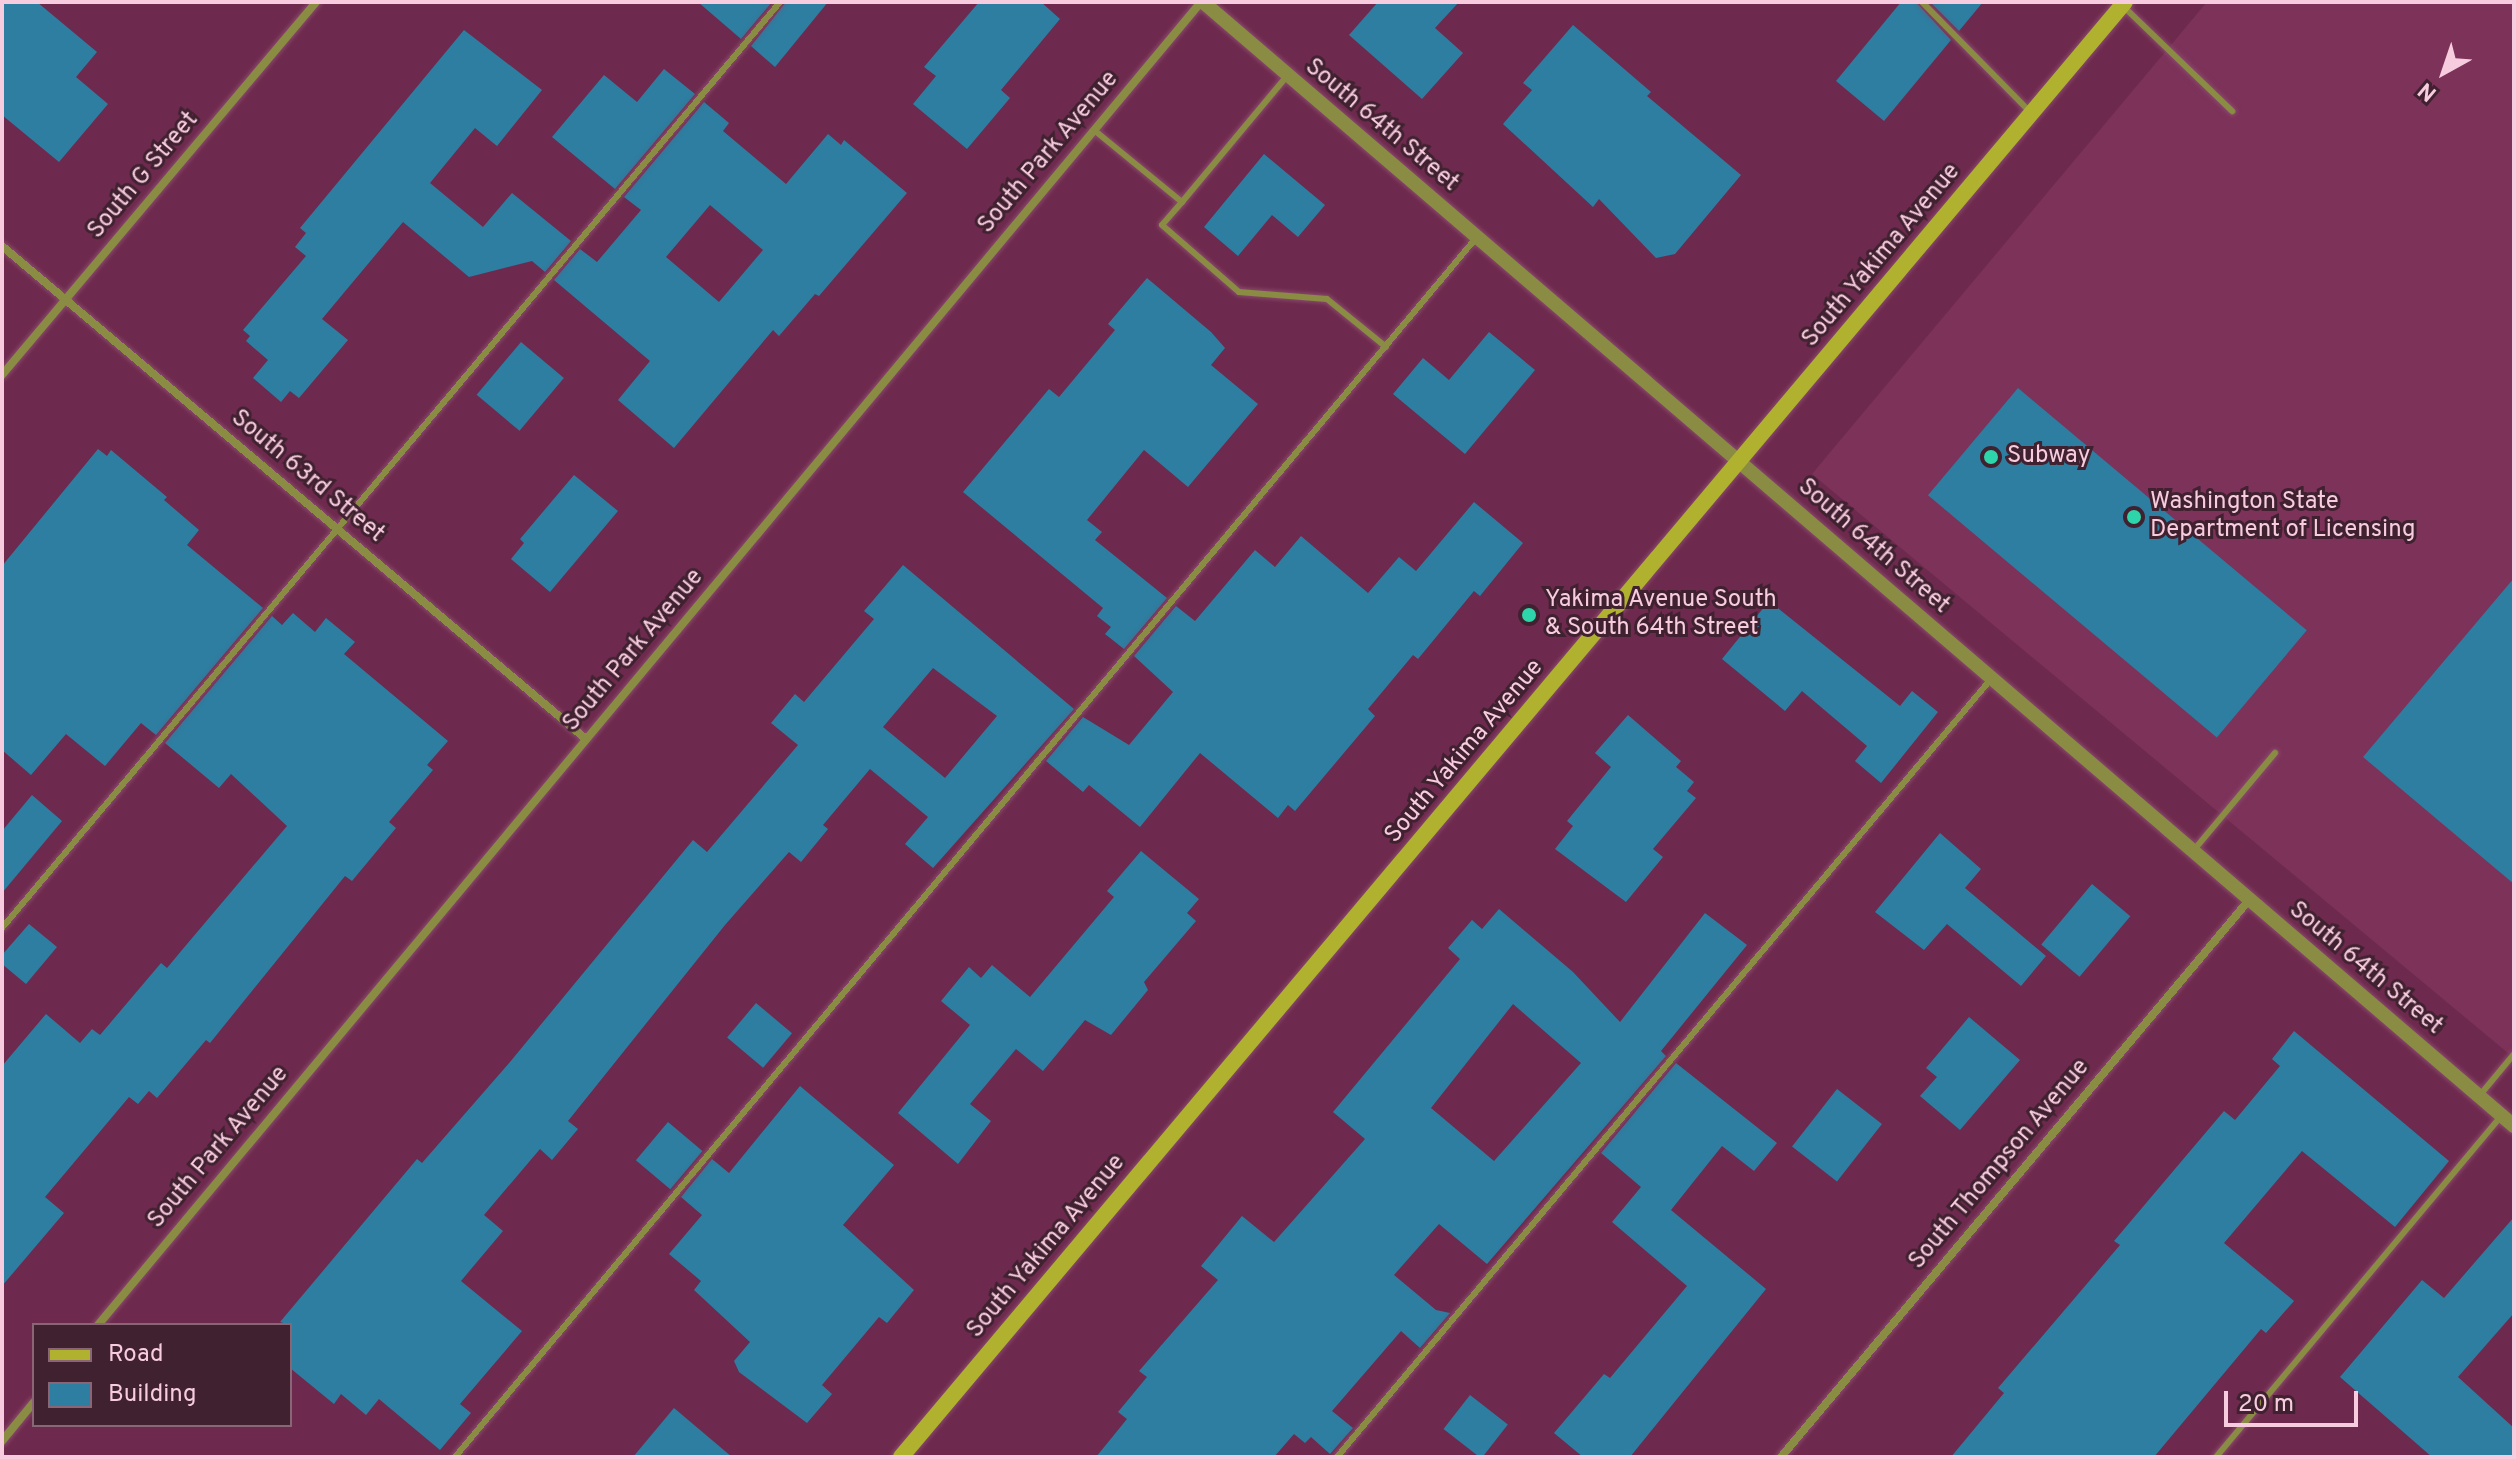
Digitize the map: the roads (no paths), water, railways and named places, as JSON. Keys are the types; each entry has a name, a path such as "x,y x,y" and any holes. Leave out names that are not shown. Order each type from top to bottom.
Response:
{"main road":[{"name":"South Yakima Avenue","path":"901,1457 1741,463 2124,4"}],"street":[{"name":"South G Street","path":"2,375 316,2"},
{"name":"South 64th Street","path":"1202,2 2514,1126"},
{"name":"South Park Avenue","path":"100,1323 1202,2"},
{"name":"South 63rd Street","path":"2,246 586,739"},
{"name":"South Thompson Avenue","path":"1781,1457 2249,900"},
{"path":"2,1441 32,1404"}],"lane":[{"path":"2,928 780,2"},
{"path":"1922,2 2032,114"},
{"path":"2124,4 2232,111"},
{"path":"1287,76 1162,225 1239,292 1327,299 1386,347"},
{"path":"1094,130 1182,202"},
{"path":"455,1457 1477,237"},
{"path":"1337,1457 1992,679"},
{"path":"2193,851 2275,753"},
{"path":"2480,1095 2514,1054"},
{"path":"2216,1457 2502,1115"}],"place":[{"name":"Subway","path":"1991,457"},
{"name":"Washington State Department of Licensing","path":"2134,517"},
{"name":"Yakima Avenue South & South 64th Street","path":"1529,615"}]}
